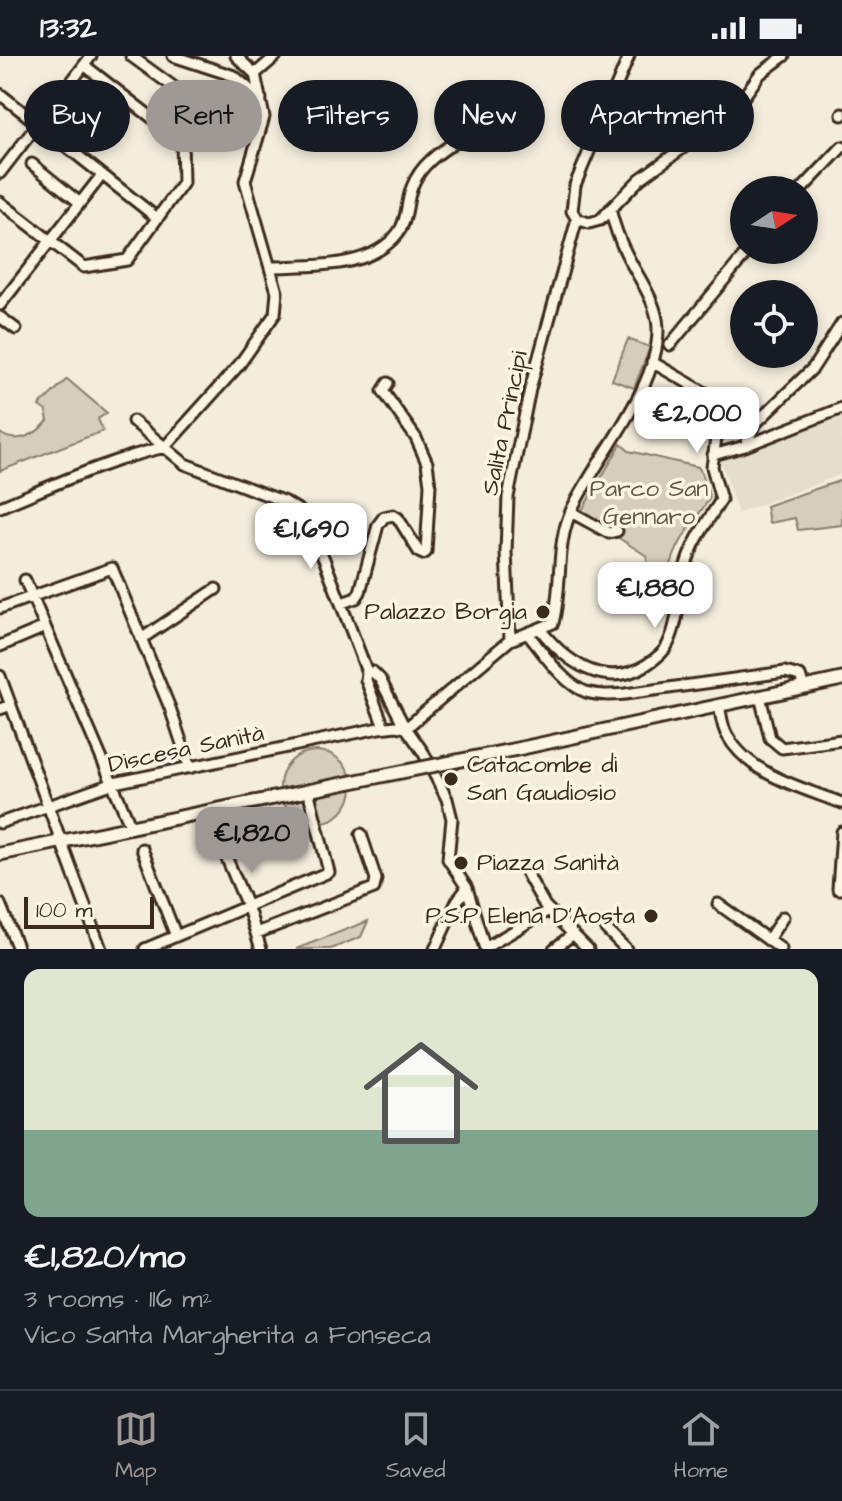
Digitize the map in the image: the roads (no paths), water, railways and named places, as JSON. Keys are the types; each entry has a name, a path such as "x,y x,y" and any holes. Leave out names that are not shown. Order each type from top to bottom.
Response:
{"main road":[{"path":"0,854 522,748 842,679"}],"street":[{"path":"73,80 91,56"},
{"path":"131,56 164,80"},
{"path":"173,56 239,80"},
{"path":"236,56 255,74 256,80"},
{"path":"255,74 276,56"},
{"name":"Salita Principi","path":"510,640 506,552 508,497 530,389 577,219 572,211 575,185 629,56"},
{"path":"577,219 589,223 600,220 640,179 716,124 742,99 760,74 784,56"},
{"path":"0,202 84,267 127,260 183,183 182,141 84,65"},
{"path":"0,94 24,113"},
{"path":"0,173 24,142"},
{"path":"814,176 842,147"},
{"path":"73,152 157,218"},
{"path":"0,507 77,475 165,447 239,365 275,314 277,292 245,181 253,152"},
{"path":"271,267 338,263 365,256 385,246 399,232 412,187 427,162 441,152"},
{"path":"32,164 80,203"},
{"path":"0,305 102,175"},
{"path":"406,728 510,640 553,623 561,547 571,512 624,422 656,349 658,325 653,305 616,233 610,209"},
{"path":"670,345 737,264"},
{"path":"0,317 16,329"},
{"path":"745,446 751,430 813,368 842,323"},
{"path":"652,362 720,405 751,430"},
{"path":"342,603 356,598 360,592 378,525 384,517 393,515 400,520 419,552 426,552 429,475 416,438 383,391 388,383"},
{"path":"540,629 554,647 574,664 601,674 631,673 666,649 691,550 721,500 712,467 720,405"},
{"path":"713,455 745,446 842,408"},
{"path":"133,421 191,467 294,507 307,524 342,603 367,672 366,680 393,723 406,728 439,782 452,816 448,859 467,888 485,949 549,910"},
{"path":"176,435 175,445 180,459"},
{"path":"571,512 609,533 617,531"},
{"path":"0,608 112,568 170,708 190,768"},
{"path":"25,580 131,827"},
{"path":"141,639 216,589"},
{"path":"0,646 45,627"},
{"path":"527,633 565,677 583,691 601,695 785,672 800,676 804,687"},
{"path":"367,672 375,673 380,679 393,723"},
{"path":"0,676 101,949"},
{"path":"760,696 770,738 782,748 842,740"},
{"path":"0,709 11,705"},
{"path":"719,705 726,734 747,760 789,783 842,803"},
{"name":"Discesa Sanità","path":"0,823 114,783 393,723"},
{"path":"145,949 329,872 308,790"},
{"path":"207,812 248,908 261,949"},
{"path":"842,832 838,889 842,889"},
{"path":"257,933 374,888 376,879 361,834"},
{"path":"142,849 176,936"},
{"path":"526,872 549,910 588,949"},
{"path":"435,949 457,901 467,888"},
{"path":"0,904 18,949"},
{"path":"718,904 775,946 783,917"},
{"path":"606,929 626,949"},
{"path":"554,949 573,934"}],"place":[{"name":"Palazzo Borgia","path":"543,612"},
{"name":"Catacombe di San Gaudiosio","path":"451,779"},
{"name":"Piazza Sanità","path":"461,863"},
{"name":"P.S.P Elena D'Aosta","path":"651,916"}],"park label":[{"name":"Parco San Gennaro","path":"649,503"}]}
